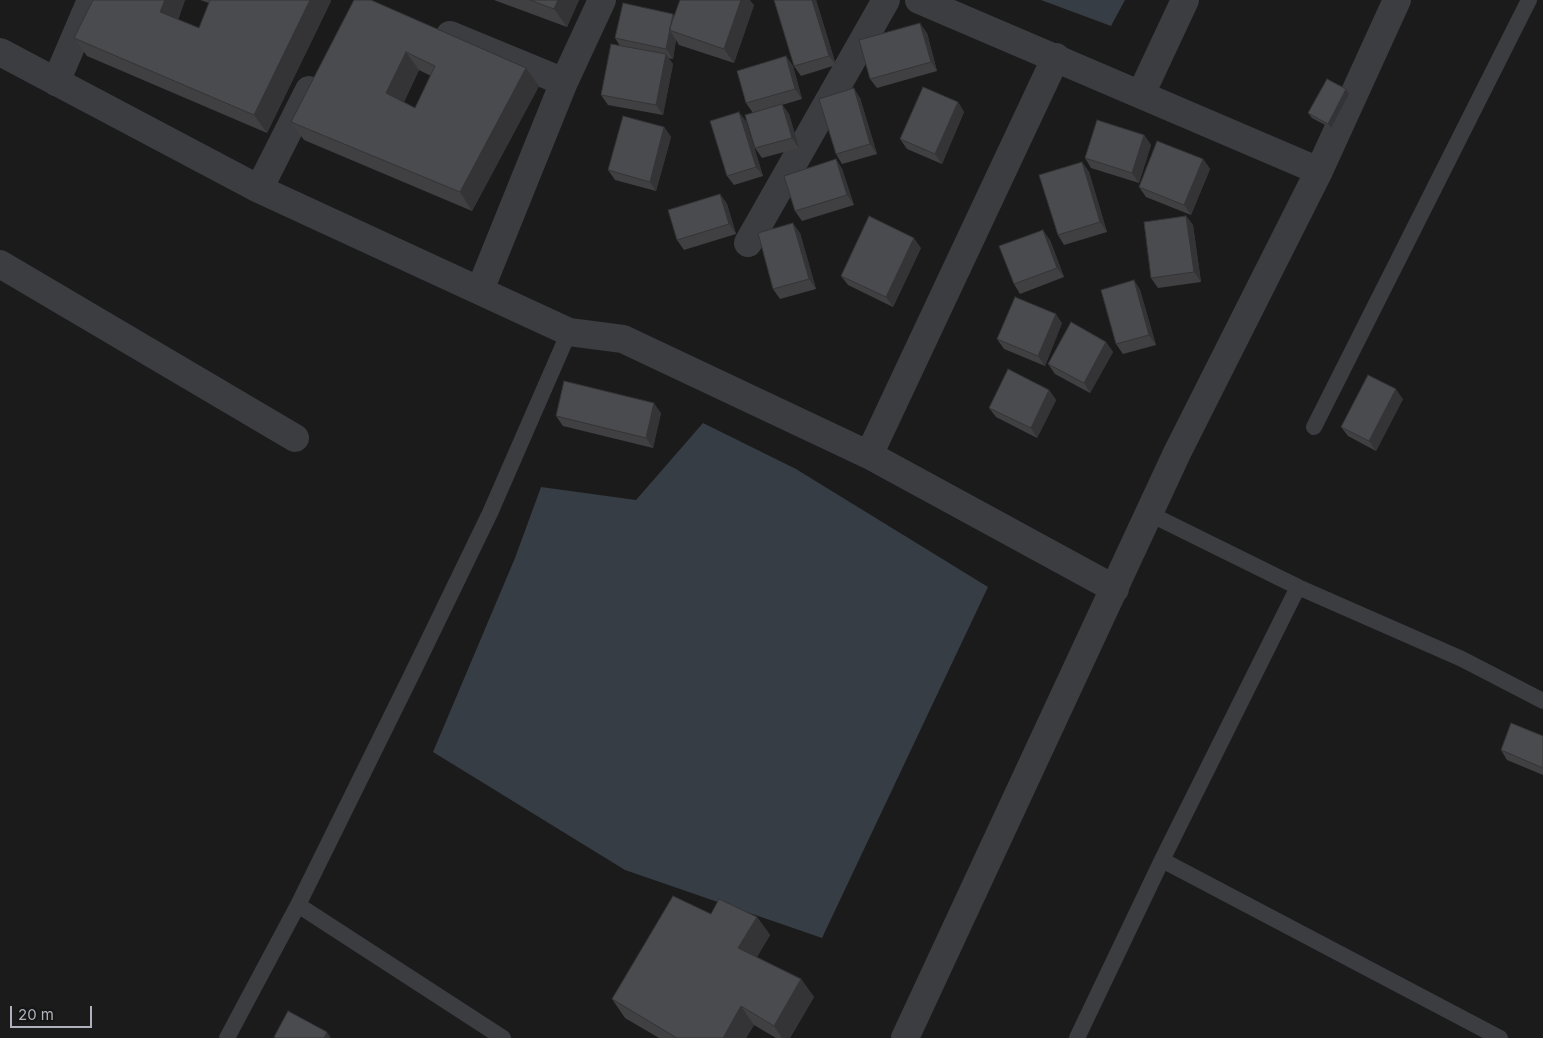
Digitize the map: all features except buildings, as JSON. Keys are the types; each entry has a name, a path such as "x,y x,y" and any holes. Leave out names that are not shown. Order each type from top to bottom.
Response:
{"street":[{"path":"56,82 92,0"},
{"path":"480,290 564,82 602,0"},
{"path":"748,243 886,0"},
{"path":"918,0 1056,57 1319,171"},
{"path":"1141,94 1185,0"},
{"path":"905,1038 1115,590 1177,453 1319,171 1397,0"},
{"path":"427,26 564,82"},
{"path":"0,52 259,189 569,332 624,339 869,455 1115,590"},
{"path":"869,455 1056,57"},
{"path":"259,189 320,69"},
{"path":"0,264 295,438"}],"lane":[{"path":"1314,427 1528,0"},
{"path":"227,1038 298,905 490,512 569,332"},
{"path":"1150,514 1298,587 1462,660 1543,701"},
{"path":"1077,1038 1162,860 1298,587"},
{"path":"1162,860 1500,1038"},
{"path":"298,905 503,1038"}],"shaded area":[{"path":"1041,0 1125,0 1111,26"},
{"path":"703,423 796,469 988,587 822,938 625,870 433,752 515,558 541,487 636,500"}]}
